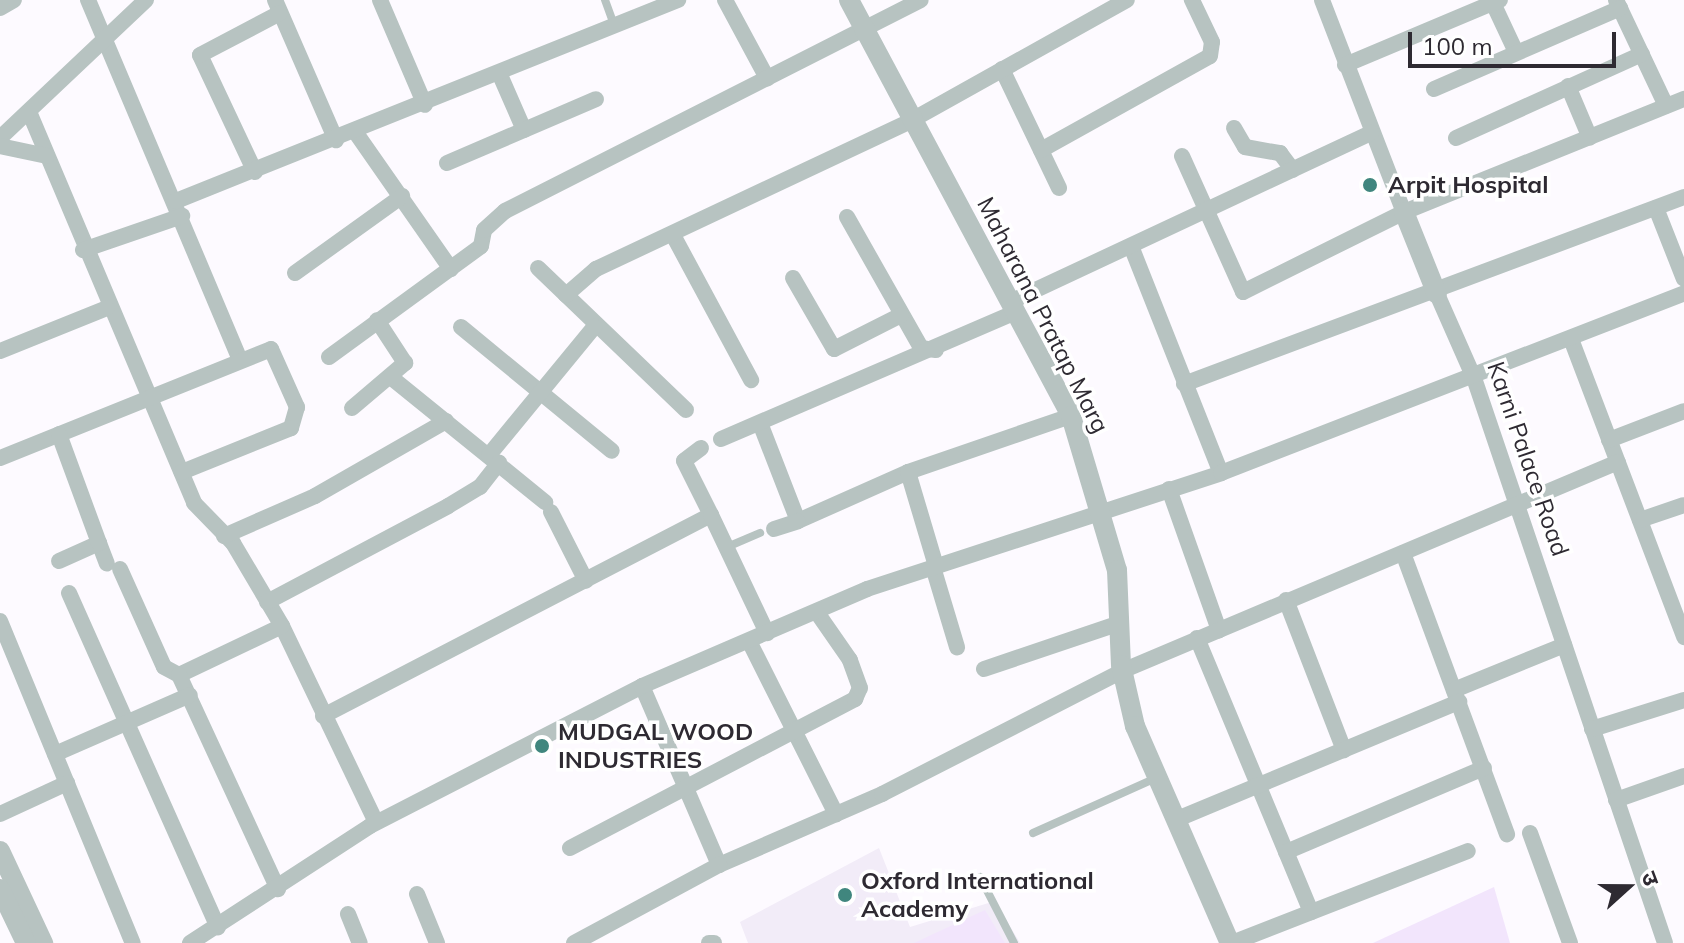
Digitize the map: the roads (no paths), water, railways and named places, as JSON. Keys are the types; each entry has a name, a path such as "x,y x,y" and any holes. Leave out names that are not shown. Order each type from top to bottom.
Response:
{"street":[{"path":"0,8 14,0"},
{"path":"88,0 109,38 240,359"},
{"path":"0,138 30,114 146,0"},
{"path":"380,0 425,105"},
{"path":"83,250 255,172 616,28 678,0"},
{"path":"725,0 767,78"},
{"name":"Maharana Pratap Marg","path":"849,0 1071,416 1101,507 1117,570 1122,671 1157,778 1231,943"},
{"path":"329,357 481,246 484,230 505,211 921,0"},
{"path":"1091,0 1099,16"},
{"path":"566,295 596,269 912,120 1127,0"},
{"path":"1041,150 1210,56 1212,42 1192,0"},
{"name":"Karni Palace Road","path":"1322,0 1371,133 1474,378 1665,943"},
{"path":"1345,65 1496,2 1515,50"},
{"path":"1434,89 1618,4 1666,106"},
{"path":"255,172 200,55 278,7 336,140"},
{"path":"1456,138 1642,54"},
{"path":"1002,69 1059,188"},
{"path":"500,75 524,130"},
{"path":"1568,86 1590,138"},
{"path":"447,163 596,99"},
{"path":"1182,156 1243,292 1404,212 1684,99"},
{"path":"30,114 107,308 194,503 224,536 282,626 376,822"},
{"path":"1234,128 1245,147 1280,153 1293,170"},
{"path":"356,133 451,269"},
{"path":"721,439 936,350 1131,246 1371,133"},
{"path":"0,146 47,156"},
{"path":"295,273 402,196"},
{"path":"1184,384 1437,294 1684,197"},
{"path":"1656,208 1684,279"},
{"path":"847,217 921,348 936,350"},
{"path":"673,235 751,380"},
{"path":"1131,246 1221,473"},
{"path":"538,268 594,327 686,410"},
{"path":"793,278 834,349 901,315"},
{"path":"190,943 278,889 376,822 642,686 935,566 1101,507 1221,473 1474,378 1684,293"},
{"path":"1,346 107,308"},
{"path":"352,408 393,379 405,363 377,320"},
{"path":"461,327 612,451"},
{"path":"267,602 480,487 494,459 540,389 594,327"},
{"path":"1571,339 1640,520 1678,602 1684,637"},
{"path":"0,458 271,349 298,417 291,428 182,472"},
{"path":"393,379 494,459 548,507 586,581"},
{"path":"1609,440 1684,411"},
{"path":"767,531 798,521 908,472 1071,416"},
{"path":"224,536 315,496 446,421"},
{"path":"760,423 798,521"},
{"path":"59,434 99,543 164,667 179,675 190,695 278,889"},
{"path":"701,448 684,461 767,633"},
{"path":"574,943 719,865 836,814 1122,671 1618,462"},
{"path":"908,472 957,647"},
{"path":"1169,489 1219,630"},
{"path":"1640,520 1684,505"},
{"path":"323,716 711,515"},
{"path":"59,561 99,543"},
{"path":"1403,553 1507,834"},
{"path":"69,593 218,927"},
{"path":"1286,600 1344,750"},
{"path":"570,848 682,784 794,733 855,699 860,688 818,614"},
{"path":"0,621 133,943"},
{"path":"984,669 1120,623"},
{"path":"179,675 282,626"},
{"path":"1197,638 1311,912"},
{"path":"749,641 836,814"},
{"path":"1175,820 1344,750 1564,645"},
{"path":"642,686 719,865"},
{"path":"55,754 190,695"},
{"path":"1592,729 1684,700"},
{"path":"1286,852 1484,768"},
{"path":"1616,800 1684,776"},
{"path":"0,814 67,783"},
{"path":"1530,833 1570,943"},
{"path":"0,851 15,920 43,943"},
{"path":"1231,943 1468,851"},
{"path":"0,889 26,943"},
{"path":"417,894 437,943"},
{"path":"348,914 360,943"}],"lane":[{"path":"605,0 616,28"},
{"path":"727,547 767,531"},
{"path":"1033,833 1157,778"},
{"path":"980,877 1014,943"}],"place":[{"name":"Arpit Hospital","path":"1370,185"},
{"name":"MUDGAL WOOD INDUSTRIES","path":"542,746"},
{"name":"Oxford International Academy","path":"845,895"}]}
